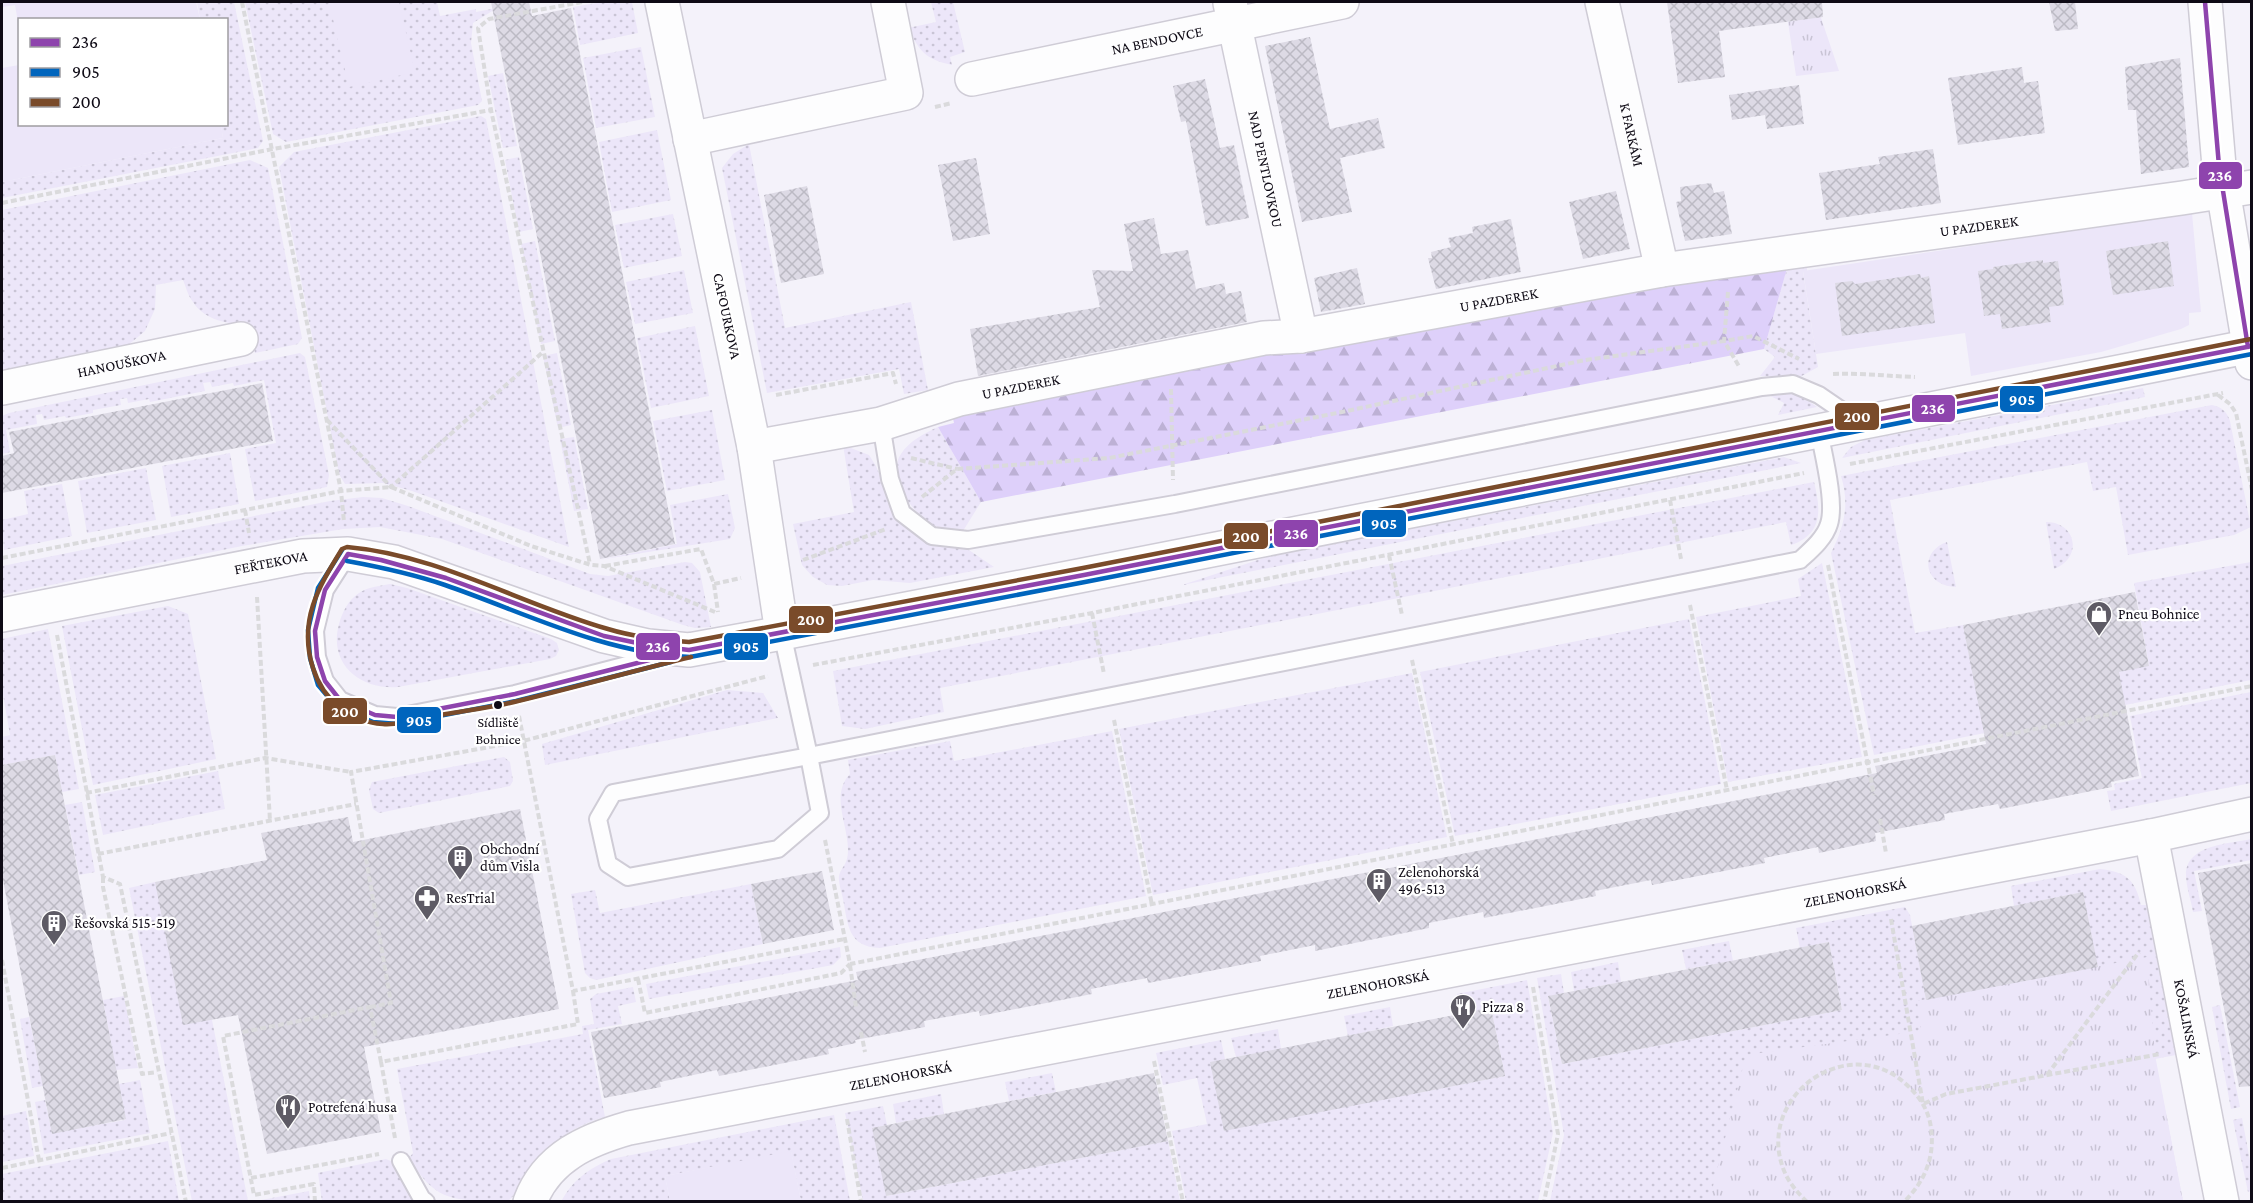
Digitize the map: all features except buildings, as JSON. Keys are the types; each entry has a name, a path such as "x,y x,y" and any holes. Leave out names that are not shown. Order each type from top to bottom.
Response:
{"street":[{"name":"CAFOURKOVA","path":"662,2 754,447 782,633"},
{"path":"690,139 906,93 888,2"},
{"name":"NA BENDOVCE","path":"972,79 1232,13 1342,2"},
{"name":"K FARKÁM","path":"1602,2 1662,270"},
{"path":"2205,2 2219,166 2238,189 2250,352"},
{"name":"NAD PENTLOVKOU","path":"1232,13 1301,336"},
{"name":"U PAZDEREK","path":"754,447 883,438 959,399 1264,338 1301,336 1662,270 2238,189"},
{"name":"HANOUŠKOVA","path":"2,388 241,339"},
{"name":"FEŘTEKOVA","path":"2,615 303,556 348,554 403,565 604,636 648,646 689,650 1084,576 1819,431 2250,352"},
{"name":"ZELENOHORSKÁ","path":"530,1202 533,1192 567,1154 589,1141 629,1128 2151,836 2252,814"},
{"name":"KOŠALINSKÁ","path":"2151,836 2222,1202"}],"lane":[{"path":"883,438 890,479 902,513 932,536 968,540 1175,504 1753,389 1792,384 1819,395 1861,423"},
{"path":"782,633 809,756 820,813 778,849 628,877 608,864 598,819 613,793 809,756 1800,560 1818,543 1830,523 1830,496 1819,431"},
{"path":"348,554 325,590 315,631 317,657 325,681 340,700 375,715 397,717 515,694 689,650"},
{"path":"401,1161 422,1199 426,1202"}],"path":[{"path":"242,2 341,491 348,554"},
{"path":"582,2 489,19 478,28 491,110 591,565"},
{"path":"2,203 273,149 491,110"},
{"path":"1730,261 1724,341 1753,389"},
{"path":"883,438 957,469 1108,458 1342,412 1585,360 1753,336 1801,360"},
{"path":"327,419 392,487 543,352"},
{"path":"1171,355 1171,446 1175,504"},
{"path":"1830,374 1861,373 1878,376 1915,376 1924,379"},
{"path":"772,395 893,374 898,392"},
{"path":"86,793 265,758 351,772 523,741 790,670 2223,393"},
{"path":"2217,394 2230,404 2236,413 2252,490"},
{"path":"886,529 902,513 957,469"},
{"path":"1670,500 1726,790"},
{"path":"245,510 255,566 270,821"},
{"path":"714,584 772,571 886,529 919,526"},
{"path":"1818,543 1827,558 1874,795"},
{"path":"604,566 701,549 714,584 718,613"},
{"path":"1389,555 1453,844"},
{"path":"51,605 103,877 103,887 142,1074 157,1071"},
{"path":"1092,613 1152,905"},
{"path":"638,979 645,1013 841,974 850,964 2252,686"},
{"path":"315,1202 314,1184 254,1195 223,1036 391,1003 351,772"},
{"path":"98,854 356,804"},
{"path":"820,813 850,964 856,1007"},
{"path":"1880,819 1887,860 1882,871 1923,1104 1930,1122 1932,1139 1931,1156 1926,1172 1918,1187 1904,1202"},
{"path":"103,877 120,884 186,1202"},
{"path":"2046,1076 2167,915"},
{"path":"1528,956 1558,1134 1544,1202"},
{"path":"2,960 39,1160"},
{"path":"381,1062 578,1024 573,991"},
{"path":"370,1007 396,1139"},
{"path":"861,1032 866,1058"},
{"path":"1923,1104 1946,1094 2193,1048"},
{"path":"1153,1057 1183,1202"},
{"path":"1807,1202 1794,1188 1785,1172 1779,1154 1778,1136 1782,1118 1790,1101 1802,1086 1816,1075 1833,1068 1852,1065 1870,1066 1887,1071 1902,1080 1923,1104"},
{"path":"845,1109 861,1202"},
{"path":"2,1168 171,1133"},
{"path":"251,1178 386,1152"}],"green space":[{"path":"2,2 196,2 200,18 18,18 18,22 15,5 2,7"},
{"path":"197,2 234,2 263,141 258,148 2,198 2,182 223,138 221,126 228,126 228,18 200,18"},
{"path":"245,2 437,2 440,16 476,9 476,12 497,8 473,23 471,43 482,101 478,105 286,142 273,134"},
{"path":"329,2 399,2 415,72 349,87"},
{"path":"602,2 632,2 638,33 580,45 573,7"},
{"path":"931,2 953,2 965,52 950,57 952,65 935,60 924,53 908,28 936,22"},
{"path":"1820,15 1839,71 1796,76 1788,22"},
{"path":"641,47 655,117 596,128 583,58"},
{"path":"18,65 18,126 221,126 223,138 2,182 2,68"},
{"path":"503,73 517,146 503,148 488,76"},
{"path":"481,116 486,119 569,547 412,491 383,483 345,484 339,474 279,167 294,152"},
{"path":"657,130 671,200 612,212 599,142"},
{"path":"749,144 785,328 911,302 928,390 904,394 899,369 767,393 722,168 733,154"},
{"path":"519,157 533,229 519,232 505,160"},
{"path":"250,160 268,168 302,338 298,344 255,353 249,325 218,320 204,313 191,300 183,280 156,285 155,309 145,331 126,347 2,377 2,210"},
{"path":"2192,213 2201,312 2189,313 2189,325 2181,329 2101,352 1971,376 1965,333 1816,354 1803,271"},
{"path":"673,214 682,256 624,268 615,225"},
{"path":"535,241 555,341 541,344 521,244"},
{"path":"1788,265 1807,266 1807,271 1803,272 1818,367 1798,378 1760,376 1775,357 1764,349"},
{"path":"1788,265 1764,349 981,502 938,427 954,423 952,414 1263,355 1314,351 1607,290"},
{"path":"684,270 693,313 635,324 626,282"},
{"path":"695,326 709,396 651,408 637,338"},
{"path":"300,353 305,357 329,475 327,487 255,501 245,449 276,443 264,380 234,386 233,383 212,387 210,382 203,383 205,391 150,402 149,399 128,403 127,398 120,399 121,405 66,418 65,416 44,420 42,414 36,415 37,424 6,430 10,452 2,454 2,416 9,413"},
{"path":"557,353 571,425 558,428 543,356"},
{"path":"2143,388 2145,397 1842,458 1851,447 1865,440"},
{"path":"1763,392 1792,394 1804,398 1817,407 1778,415 1784,403"},
{"path":"2212,405 2224,410 2230,421 2251,527 2234,535 2128,555 2116,487 2093,491 2087,462 1890,500 1915,633 1963,625 1978,699 2149,665 2134,583 2251,562 2251,680 1874,755 1831,553 1844,516 1845,497 1841,476"},
{"path":"712,410 725,480 667,491 653,421"},
{"path":"938,427 981,502 963,531 942,528 927,521 911,505 899,484 897,463 904,449"},
{"path":"574,437 588,509 574,511 560,439"},
{"path":"843,445 869,455 876,466 894,510 925,539 945,546 966,548 994,567 910,583 873,580 842,586 827,585 813,577 802,565 793,524 854,512"},
{"path":"230,453 239,504 171,517 162,466"},
{"path":"1784,457 1801,463 1182,585 1267,557"},
{"path":"146,468 156,520 87,533 78,481"},
{"path":"1814,482 1818,502 1817,520 1809,534 1791,545 1786,522 940,688 944,712 865,729 842,726 833,671"},
{"path":"62,484 72,536 4,550 2,520 28,514 24,491"},
{"path":"728,494 735,528 730,539 598,560 677,544 670,505"},
{"path":"363,497 382,498 408,506 590,574 608,576 685,562 692,563 700,572 711,627 695,628 683,625 442,539 380,527 343,529 242,546 2,595 2,566 330,501"},
{"path":"2046,522 2064,528 2070,534 2072,541 2069,557 2054,569"},
{"path":"1947,542 1956,587 1937,581 1931,575 1929,568 1932,553"},
{"path":"1822,563 1862,757 1728,782 1696,617 1801,596 1798,579"},
{"path":"390,584 551,639 557,643 559,650 556,656 550,659 398,687 371,684 350,672 343,662 338,651 339,624 346,607 355,596 370,588"},
{"path":"168,606 188,614 216,759 93,785 62,626"},
{"path":"1689,619 1721,784 1455,836 1420,672"},
{"path":"48,629 79,789 62,792 55,755 2,765 2,737 10,735 2,689 2,639"},
{"path":"1412,673 1447,837 1153,895 1119,729"},
{"path":"727,690 763,693 778,718 545,765 542,744"},
{"path":"2251,692 2251,783 2111,811 2107,791 2115,790 2114,784 2142,778 2130,716"},
{"path":"1112,731 1146,896 880,948 861,944 851,933 839,878 848,855 841,791 850,774 848,760 950,741 954,761"},
{"path":"504,757 510,762 513,781 510,786 379,813 373,809 369,790 372,782"},
{"path":"218,771 225,809 103,835 95,795"},
{"path":"82,802 95,872 79,875 65,805"},
{"path":"2251,839 2251,860 2194,871 2202,911 2193,912 2186,875 2193,857 2211,847"},
{"path":"2100,869 2117,872 2128,878 2136,889 2141,905 2152,905 2181,1054 2155,1059 2183,1201 1550,1201 1564,1135 1537,978 1561,974 1564,993 1548,997 1562,1064 1842,1010 1829,942 1800,948 1796,928 1905,907 1910,915 1926,999 2097,967 2083,892 2014,906 2011,886"},
{"path":"155,882 212,1020 248,1201 192,1201 129,888"},
{"path":"751,884 763,944 596,980 585,973 571,894 595,890 600,913"},
{"path":"1729,941 1733,961 1686,969 1682,950"},
{"path":"840,947 841,957 833,965 649,999 646,984"},
{"path":"2147,957 2155,1055 2183,1201 1709,1202 1746,1055 1921,1031 1917,1001"},
{"path":"1618,962 1621,982 1574,991 1571,972"},
{"path":"1527,980 1553,1133 1538,1201 1186,1201 1172,1131 1207,1124 1197,1078 1163,1085 1156,1053 1221,1040 1225,1059 1224,1130 1505,1076 1491,1008 1460,1014 1457,994"},
{"path":"633,987 636,1002 618,1006 622,1024 588,1030 605,1117 581,1126 561,1138 535,1164 508,1201 460,1199 448,1196 428,1184 409,1158 413,1153 397,1069 583,1034 582,1026 594,1024 590,999 596,994"},
{"path":"124,996 138,1068 116,1070 103,1000"},
{"path":"2220,1005 2240,1107 2231,1109 2212,1007"},
{"path":"1390,1007 1393,1026 1348,1036 1344,1016"},
{"path":"29,1017 43,1086 32,1088 20,1019"},
{"path":"1278,1029 1281,1049 1236,1057 1231,1038"},
{"path":"1052,1073 1056,1092 1009,1101 1005,1082"},
{"path":"140,1080 150,1133 44,1154 35,1102 45,1100 52,1133 125,1120 119,1084"},
{"path":"941,1094 944,1114 896,1123 893,1104"},
{"path":"883,1106 887,1125 873,1128 887,1196 1168,1141 1180,1201 863,1201 845,1113"},
{"path":"26,1111 34,1156 2,1162 2,1116"},
{"path":"834,1115 850,1201 801,1201 791,1152 665,1176 670,1201 561,1202 570,1187 582,1176 611,1159"},
{"path":"2242,1118 2251,1166 2251,1191 2248,1192 2233,1120"},
{"path":"168,1141 179,1201 2,1201 2,1174"},
{"path":"791,1151 801,1201 670,1201 665,1176"},
{"path":"386,1159 393,1162 400,1178 416,1201 322,1201 318,1173"},
{"path":"309,1191 310,1201 256,1201"}],"transit line":[{"name":"236","path":"2205,2 2219,166 2248,347"},
{"name":"200","path":"691,657 491,707 405,723 383,724 349,714 339,707 324,690 313,668 309,651 309,620 325,577 342,549 347,547 381,552 447,570 575,619 618,632 689,642 1083,568 2251,339"},
{"name":"236","path":"348,554 381,560 446,578 604,636 647,645 689,650 2252,346"},
{"name":"905","path":"347,561 433,581 596,640 658,654 690,657 2252,354"},
{"name":"905","path":"342,550 318,588 308,630 310,658 318,685 335,705 373,722 398,724 516,701 671,662"},
{"name":"236","path":"348,554 325,590 315,631 317,657 325,681 340,700 375,715 397,717 515,694 669,655"}],"place":[{"name":"Pneu Bohnice","path":"2099,637"},
{"name":"Sídliště Bohnice","path":"498,705"},
{"name":"Obchodní dům Visla","path":"460,881"},
{"name":"Zelenohorská 496-513","path":"1379,904"},
{"name":"ResTrial","path":"427,921"},
{"name":"Řešovská 515-519","path":"54,946"},
{"name":"Pizza 8","path":"1463,1030"},
{"name":"Potrefená husa","path":"288,1130"}]}
